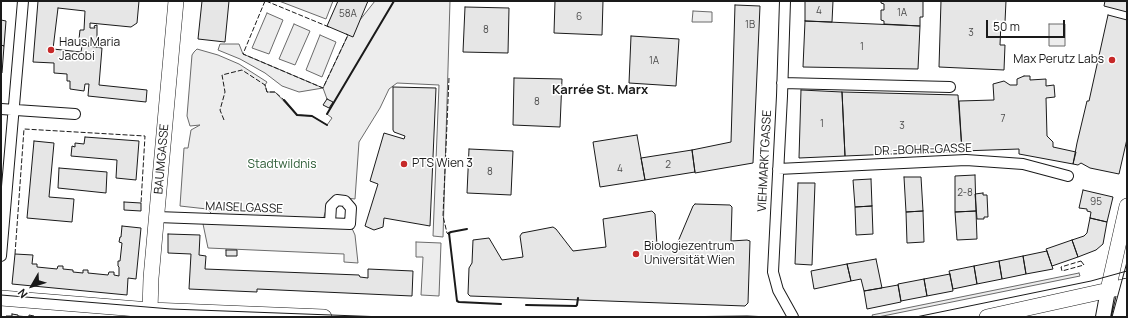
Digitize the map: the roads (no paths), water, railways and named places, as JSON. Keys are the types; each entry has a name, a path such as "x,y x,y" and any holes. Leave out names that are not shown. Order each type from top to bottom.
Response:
{"main road":[{"name":"BAUMGASSE","path":"150,314 150,297 176,1"},
{"path":"1103,317 1127,206"},
{"path":"987,317 1127,285"},
{"path":"1118,317 1127,285"},
{"path":"1,298 150,314 324,317"}],"street":[{"path":"1,256 23,1"},
{"name":"VIEHMARKTGASSE","path":"785,1 773,272 782,300 793,317"},
{"path":"782,83 950,87"},
{"path":"1,109 75,114"},
{"name":"DR.-BOHR-GASSE","path":"778,169 966,160 1023,164 1068,176"},
{"name":"MAISELGASSE","path":"157,217 330,224"}],"tram line":[{"path":"1112,317 1127,262"},
{"path":"916,317 1091,281 1127,271"},
{"path":"1,295 171,309 384,317"},
{"path":"663,317 770,317"}],"place":[{"name":"Haus Maria Jacobi","path":"51,50"},
{"name":"Max Perutz Labs","path":"1112,60"},
{"name":"PTS Wien 3","path":"404,164"},
{"name":"Biologiezentrum Universität Wien","path":"636,254"}],"district":[{"name":"Karrée St. Marx","path":"600,90"}],"park label":[{"name":"Stadtwildnis","path":"282,165"}]}
